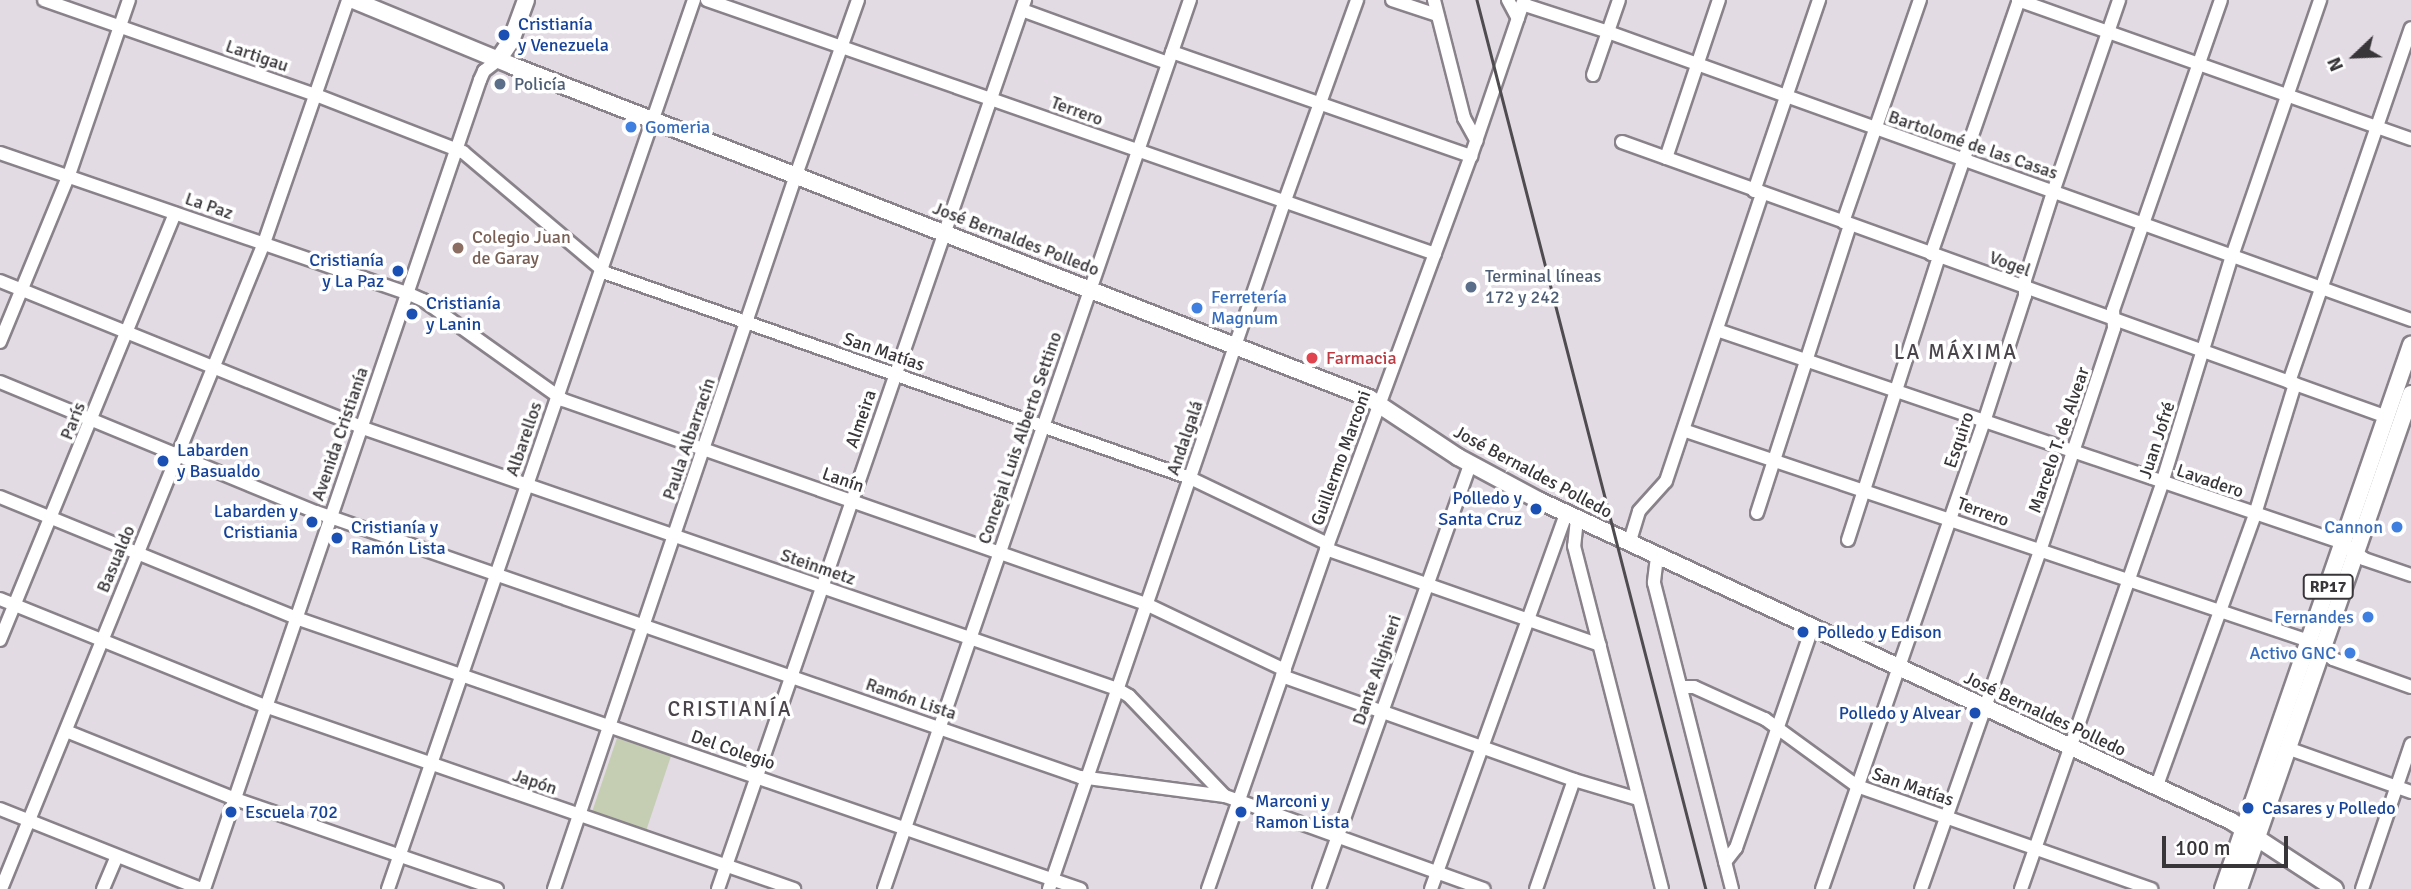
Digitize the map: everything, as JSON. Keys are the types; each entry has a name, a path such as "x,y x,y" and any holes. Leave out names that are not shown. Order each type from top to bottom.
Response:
{"main road":[{"name":"José Bernaldes Polledo","path":"351,0 650,120 1237,344 1379,404 1470,464 1572,516 2251,833 2335,889"},
{"name":"Avenida Cristianía","path":"498,60 511,41 526,0"},
{"name":"RP17","path":"2223,889 2251,833 2287,748 2320,653 2387,417 2411,345"},
{"name":"RP17","path":"2239,889 2251,833 2309,641 2411,395"}],"street":[{"name":"Lartigau","path":"44,0 316,95 456,149"},
{"path":"0,342 69,175 130,0"},
{"path":"264,243 351,0"},
{"name":"Albarellos","path":"388,889 650,120 694,0"},
{"name":"Terrero","path":"707,0 1435,254"},
{"name":"Paula Albarracín","path":"554,889 858,0"},
{"name":"Concejal Luis Alberto Settino","path":"884,889 1190,0"},
{"name":"Andalgalá","path":"1050,884 1284,203 1357,0"},
{"path":"1392,0 1437,15"},
{"path":"1434,0 1464,118 1477,141"},
{"path":"1508,0 1518,19"},
{"path":"1593,75 1619,0"},
{"path":"1666,158 1720,0"},
{"path":"1629,544 1639,511 1667,481 1686,431 1786,96 1819,0"},
{"path":"1757,513 1875,129 1920,0"},
{"path":"1848,540 1895,393 1963,161 2018,0 2411,139"},
{"name":"Esquiro","path":"1822,889 1984,422 2025,296 2025,280 2053,192 2119,0"},
{"name":"Marcelo T. de Alvear","path":"1921,889 2040,551 2115,328 2113,310 2221,0"},
{"name":"Juan Jofré","path":"2021,889 2162,483 2232,256 2320,0"},
{"name":"Guillermo Marconi","path":"1208,889 1327,546 1477,141 1523,2"},
{"name":"Bartolomé de las Casas","path":"1523,2 2411,320"},
{"path":"1024,3 1170,58 1320,103 1471,156"},
{"name":"Almeira","path":"718,889 1024,3"},
{"path":"2156,788 2255,514 2321,286 2411,28"},
{"name":"Avenida Cristianía","path":"203,889 480,80 484,71 498,60"},
{"name":"Vogel","path":"1622,142 2387,417"},
{"name":"San Matías","path":"456,149 600,270 1190,478 1327,546 1600,645"},
{"name":"La Paz","path":"0,152 407,293"},
{"name":"París","path":"0,640 175,213"},
{"name":"Basualdo","path":"1,889 264,243"},
{"name":"Steinmetz","path":"0,281 362,428 1117,689 1129,696 1225,796"},
{"name":"Lanín","path":"407,293 423,300 557,397 1146,604 1283,673 1574,780 1638,799"},
{"name":"Lavadero","path":"1717,330 2255,514 2349,548 2411,575"},
{"name":"Ramón Lista","path":"0,382 331,517 1087,778 1225,796 1484,889"},
{"name":"Terrero","path":"1686,431 2309,641"},
{"name":"Dante Alighieri","path":"1320,889 1426,582 1470,464"},
{"name":"Del Colegio","path":"0,497 296,618 905,827 1050,884 1080,889"},
{"path":"1431,889 1528,620 1572,516"},
{"path":"1572,516 1574,546 1638,799 1657,886"},
{"path":"1657,557 1654,583 1731,889"},
{"name":"Japón","path":"0,599 265,706 794,889"},
{"path":"1725,862 1736,848 1812,628"},
{"path":"2309,641 2320,653 2411,687"},
{"name":"San Matías","path":"1681,687 1694,687 1777,726 1857,786 2036,848 2122,884 2151,889"},
{"path":"66,731 235,799 497,889"},
{"path":"2362,889 2411,744"},
{"path":"2287,748 2411,792"},
{"path":"1536,889 1574,780"},
{"path":"0,809 116,858 203,889"},
{"path":"103,889 116,858"}],"green space":[{"path":"617,738 671,756 646,831 592,812"}],"railway":[{"path":"1477,0 1706,889"}],"place":[{"name":"Cristianía y Venezuela","path":"504,35"},
{"name":"Policía","path":"500,84"},
{"name":"Gomeria","path":"631,127"},
{"name":"Colegio Juan de Garay","path":"458,248"},
{"name":"Cristianía y La Paz","path":"398,271"},
{"name":"Terminal líneas 172 y 242","path":"1471,287"},
{"name":"Ferretería Magnum","path":"1197,308"},
{"name":"Cristianía y Lanin","path":"412,314"},
{"name":"Farmacia","path":"1312,358"},
{"name":"Labarden y Basualdo","path":"163,461"},
{"name":"Polledo y Santa Cruz","path":"1536,509"},
{"name":"Labarden y Cristiania","path":"312,522"},
{"name":"Cannon","path":"2397,527"},
{"name":"Cristianía y Ramón Lista","path":"337,538"},
{"name":"Fernandes","path":"2368,617"},
{"name":"Polledo y Edison","path":"1803,632"},
{"name":"Activo GNC","path":"2350,653"},
{"name":"Polledo y Alvear","path":"1975,713"},
{"name":"Casares y Polledo","path":"2248,808"},
{"name":"Escuela 702","path":"231,812"},
{"name":"Marconi y Ramon Lista","path":"1241,812"}],"district":[{"name":"LA MÁXIMA","path":"1956,352"},
{"name":"CRISTIANÍA","path":"730,709"}]}
